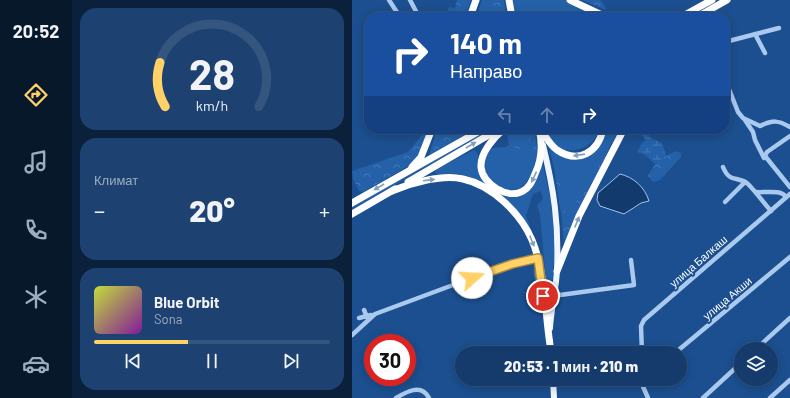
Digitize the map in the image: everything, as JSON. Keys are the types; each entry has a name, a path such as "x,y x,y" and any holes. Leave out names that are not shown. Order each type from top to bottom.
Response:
{"highway":[{"path":"472,12 476,0"},
{"path":"509,0 511,12"},
{"path":"570,0 595,12"},
{"path":"690,12 712,0"},
{"path":"707,12 727,0"},
{"path":"407,172 421,157 430,134"},
{"path":"352,203 475,134"},
{"path":"352,214 489,134"},
{"path":"499,134 490,144 483,156 481,168 482,173 491,184 510,194 522,192 531,183 541,157 541,134"},
{"path":"544,134 552,146 564,154 575,156 582,155 593,149 598,144 601,134"},
{"path":"557,271 579,216 621,134"},
{"path":"392,191 408,184 451,178 463,179 473,182 493,194 514,211 526,227 538,258 550,345"}],"main road":[{"path":"542,140 552,182 557,217 557,271 550,345"},
{"path":"553,386 554,398"}],"street":[{"path":"389,0 397,12"},
{"path":"410,0 416,12"},
{"path":"730,41 778,28"},
{"path":"755,34 765,54"},
{"path":"730,92 738,112 753,132 755,140 765,153 766,160 790,187"},
{"path":"743,118 760,126"},
{"path":"753,132 760,126 773,120 780,121 790,127"},
{"path":"765,153 790,136"},
{"path":"723,167 727,175 732,179 746,182 771,211"},
{"path":"725,202 746,182"},
{"path":"756,192 779,192 788,196"},
{"name":"улица Балкаш","path":"642,346 642,322 788,196"},
{"name":"улица Акши","path":"683,346 790,257"},
{"path":"359,318 374,314 485,273 538,258"},
{"path":"555,292 560,295 634,285 631,260"},
{"path":"364,310 367,316"},
{"path":"352,335 374,314"},
{"path":"764,342 790,318"},
{"path":"703,398 734,369"},
{"path":"770,398 790,380"},
{"path":"643,386 648,398"},
{"path":"396,398 409,390 418,390 426,394 429,398"}],"green space":[{"path":"457,0 471,0 467,12 448,12 449,7 455,8"},
{"path":"482,0 504,0 506,12 478,12"},
{"path":"513,0 566,0 590,12 515,12"},
{"path":"582,0 600,0 604,4 606,10"},
{"path":"423,134 427,134 420,155 410,165 363,192 359,191 353,179 352,171 408,152"},
{"path":"435,134 468,134 429,155"},
{"path":"442,134 465,134 433,151 438,138"},
{"path":"478,134 484,134 352,209 352,206"},
{"path":"535,134 537,148 536,161 526,183 522,187 511,190 494,183 489,179 484,168 486,156 491,148 506,147 509,145 507,135"},
{"path":"535,134 537,151 533,168 530,170 531,158 529,135"},
{"path":"548,134 598,134 588,145 577,150 564,150 556,146"},
{"path":"601,134 616,134 581,204 570,235 564,244 558,186 549,147 581,158"},
{"path":"641,134 649,134 646,140"},
{"path":"658,134 670,135 658,135"},
{"path":"649,137 662,143 666,155 656,165 645,155 637,152 642,143"},
{"path":"516,139 522,139 523,143 519,150 514,148 513,143"},
{"path":"610,148 581,204 570,235 563,239 562,219 555,175 560,180 568,222 575,203"},
{"path":"474,150 478,154 479,170 483,178 519,195 542,162 550,197 554,233 554,268 548,304 540,215 537,205 543,199 541,191 533,194 526,216 530,225 528,227 479,182 458,174 439,175 435,173 436,169"},
{"path":"677,151 681,153 681,157 660,180 653,182 648,176 656,164 663,158"},
{"path":"533,269 536,270 537,273 540,294 536,290"}],"shaded area":[{"path":"620,174 625,175 638,183 645,191 649,201 641,203 624,214 600,206 597,200 598,193"}],"route":[{"path":"472,278 512,264 538,258 543,296"}]}
